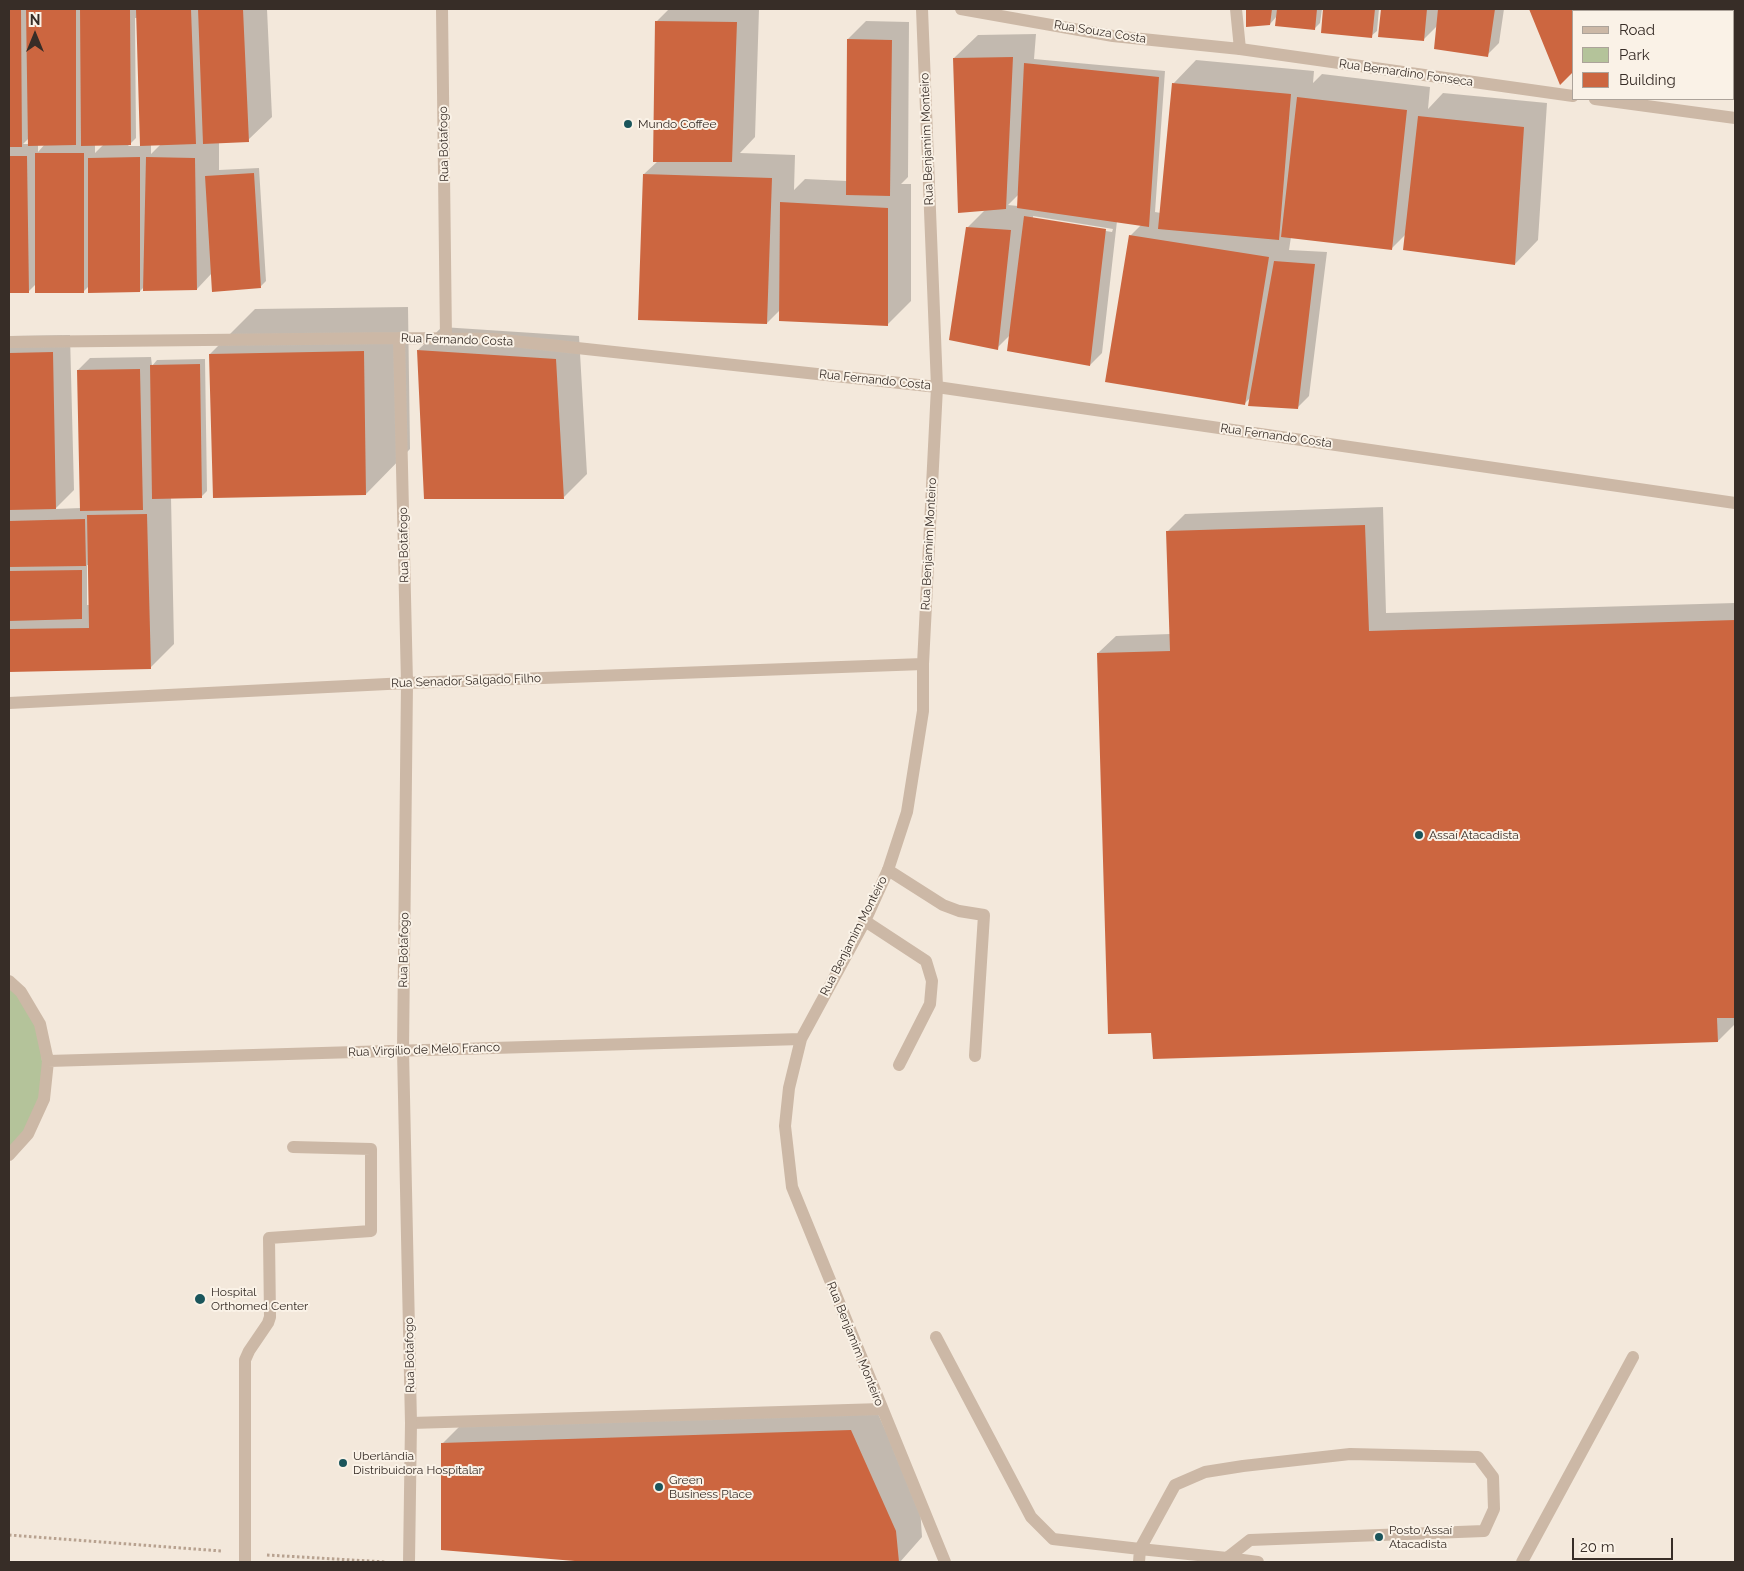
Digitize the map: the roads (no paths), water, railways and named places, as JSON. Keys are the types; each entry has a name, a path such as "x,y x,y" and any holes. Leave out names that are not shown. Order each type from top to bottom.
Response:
{"street":[{"name":"Rua Botafogo","path":"442,9 446,338"},
{"name":"Rua Benjamim Monteiro","path":"922,9 938,387 923,664 923,711 907,812 888,870 864,922 801,1039 790,1088 785,1126 792,1187 944,1562"},
{"name":"Rua Souza Costa","path":"961,9 1113,36 1240,49"},
{"path":"1236,9 1240,49"},
{"name":"Rua Bernardino Fonseca","path":"1240,49 1572,96"},
{"path":"1602,100 1735,118"},
{"name":"Rua Botafogo","path":"399,338 407,683 404,1050 412,1423 409,1562"},
{"name":"Rua Fernando Costa","path":"9,342 494,338 938,387 1735,503"},
{"name":"Rua Senador Salgado Filho","path":"9,703 407,683 923,664"},
{"path":"888,870 943,905 959,911 984,915 975,1056"},
{"path":"864,922 926,961 932,981 930,1004 899,1065"},
{"path":"9,981 21,992 40,1024 48,1061 44,1099 28,1134 9,1155"},
{"name":"Rua Virgílio de Melo Franco","path":"48,1061 801,1039"},
{"path":"245,1558 245,1360 270,1317 269,1238 371,1231 371,1149 293,1148"},
{"path":"936,1337 1031,1517 1053,1538 1225,1560 1258,1562"},
{"path":"1522,1562 1633,1357"},
{"path":"412,1423 882,1409"},
{"path":"1139,1562 1140,1549 1175,1485 1205,1472 1359,1454 1478,1457 1493,1477 1494,1509 1484,1531 1250,1540 1225,1560"}],"place":[{"name":"Mundo Coffee","path":"628,124"},
{"name":"Assaí Atacadista","path":"1419,835"},
{"name":"Hospital Orthomed Center","path":"200,1299"},
{"name":"Uberlândia Distribuidora Hospitalar","path":"343,1463"},
{"name":"Green Business Place","path":"659,1487"},
{"name":"Posto Assaí Atacadista","path":"1379,1537"}]}
